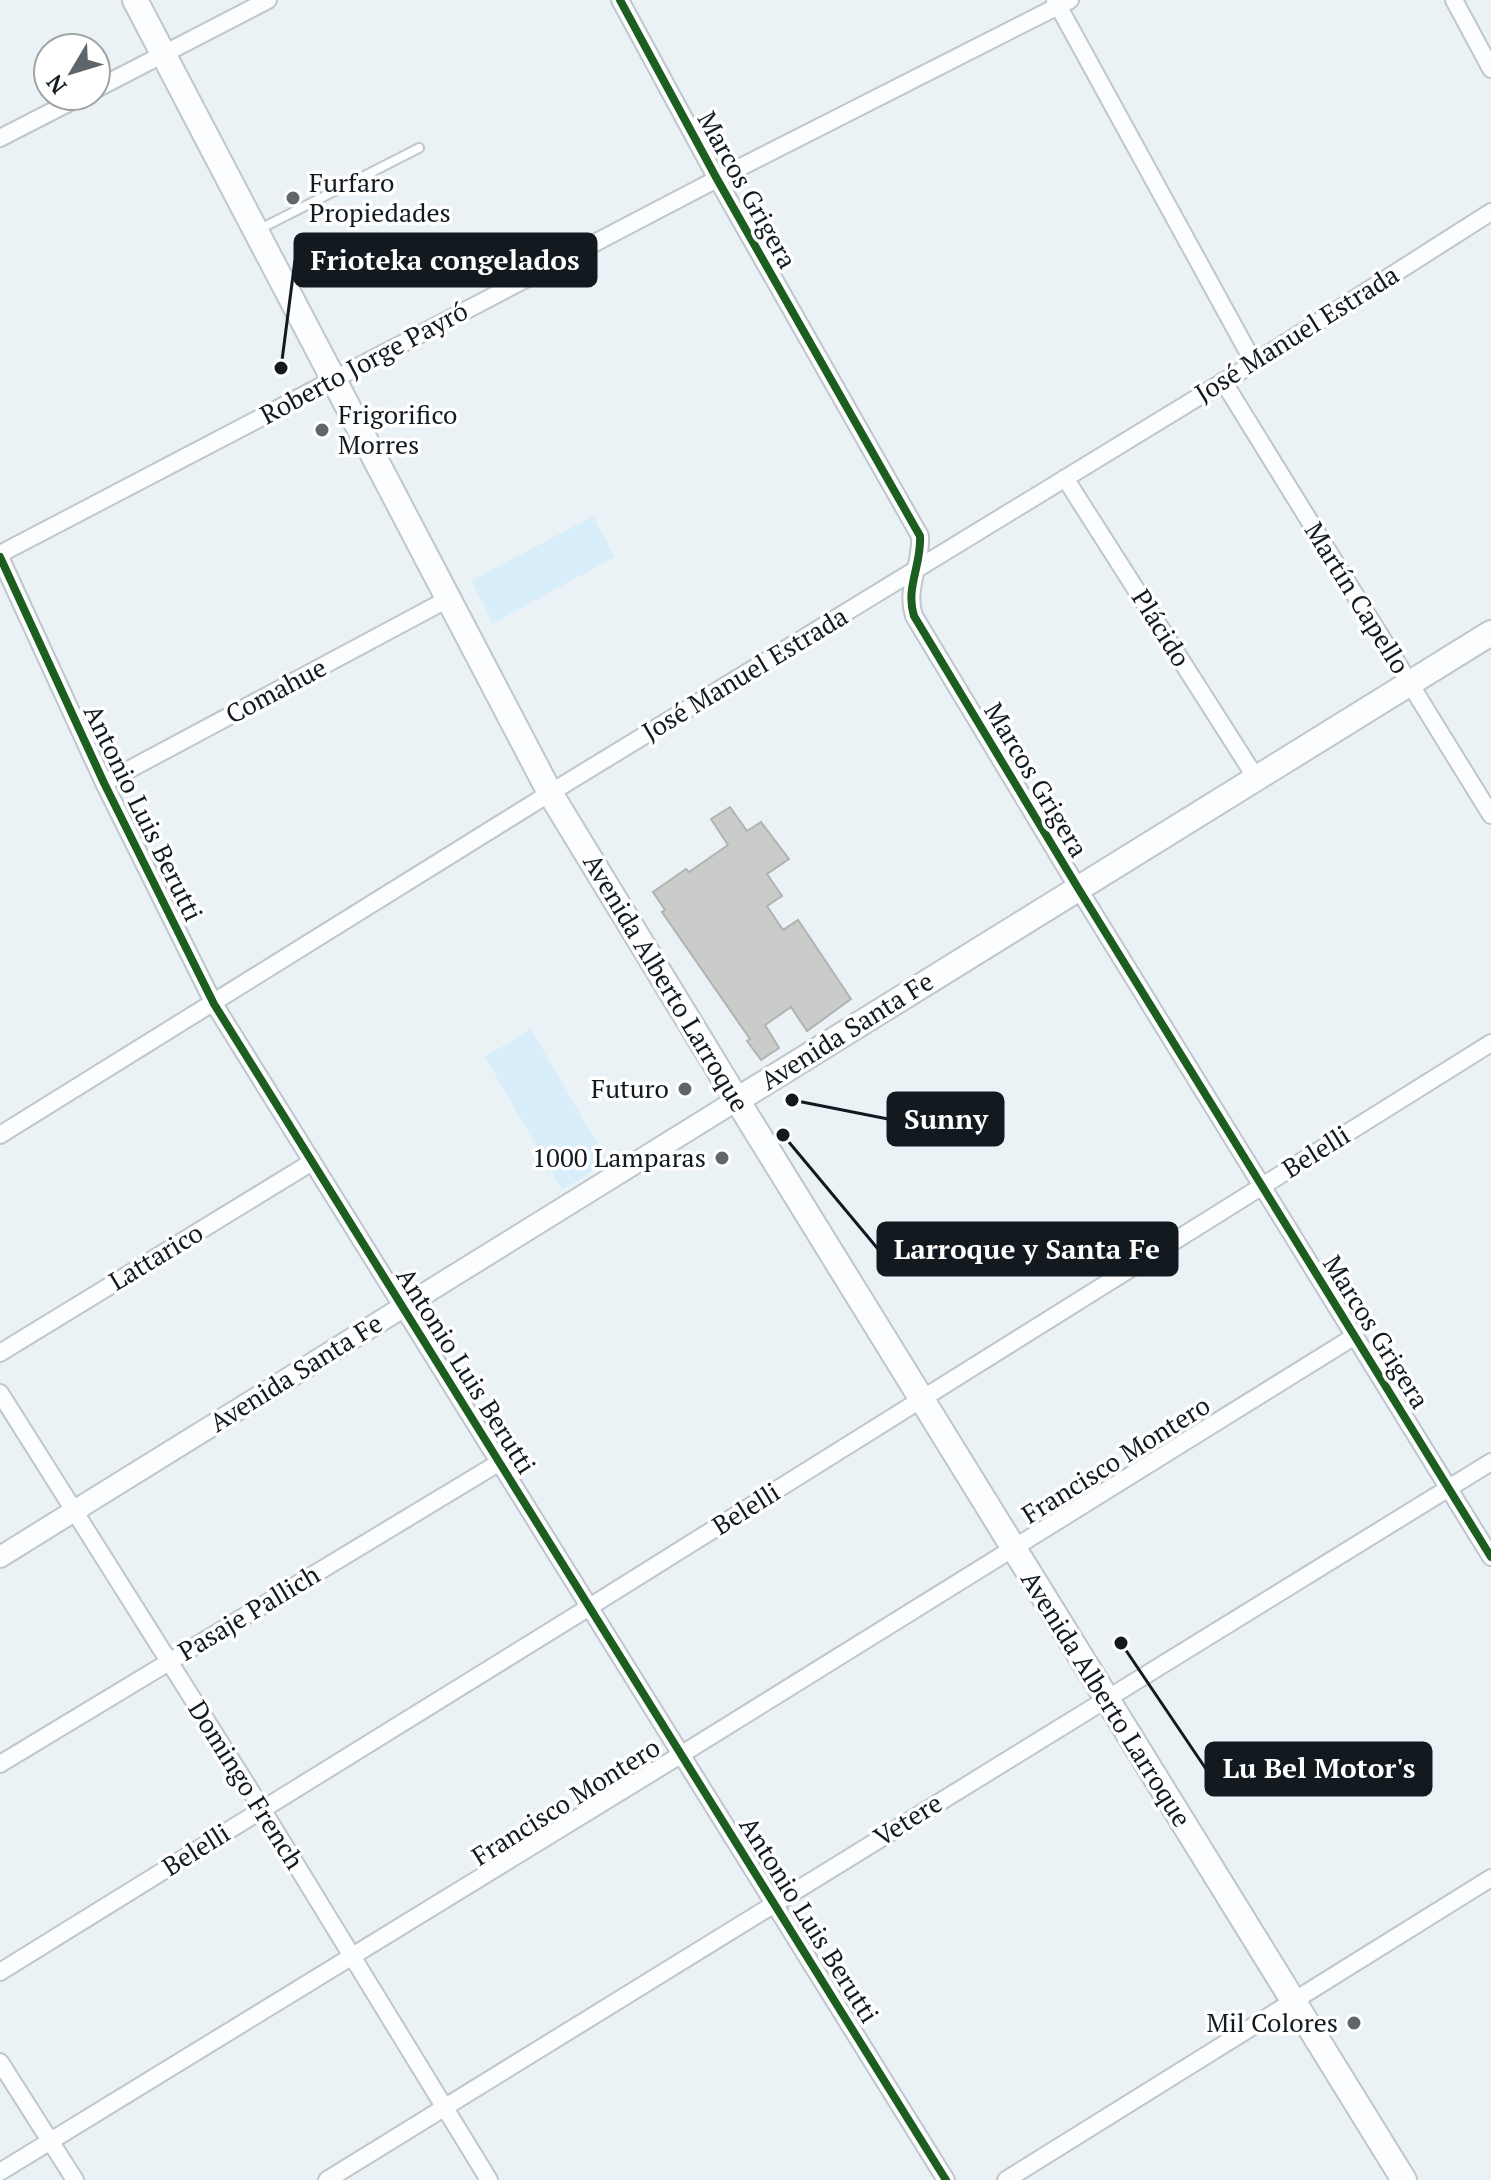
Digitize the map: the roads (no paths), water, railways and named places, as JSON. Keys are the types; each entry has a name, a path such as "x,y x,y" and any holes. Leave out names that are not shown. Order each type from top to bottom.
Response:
{"main road":[{"name":"Avenida Alberto Larroque","path":"135,0 550,793 1404,2180"},
{"name":"Avenida Santa Fe","path":"737,1100 1491,633"}],"street":[{"path":"112,81 268,0"},
{"name":"Marcos Grigera","path":"620,0 717,179 920,536 916,570 909,593 914,616 1491,1557"},
{"path":"1454,0 1491,69"},
{"path":"1061,2 1254,363"},
{"name":"Roberto Jorge Payró","path":"0,555 332,379 1061,2"},
{"path":"0,138 51,112"},
{"name":"José Manuel Estrada","path":"0,1135 550,793 1254,363 1491,212"},
{"name":"Martín Capello","path":"1223,381 1491,815"},
{"name":"Plácido","path":"1065,478 1256,778"},
{"name":"Antonio Luis Berutti","path":"0,555 104,783 214,1004 946,2180"},
{"name":"Comahue","path":"104,783 448,599"},
{"name":"Belelli","path":"0,1972 1491,1043"},
{"name":"Avenida Santa Fe","path":"0,1557 737,1100"},
{"name":"Lattarico","path":"0,1353 312,1162"},
{"name":"Francisco Montero","path":"0,2172 1355,1336"},
{"name":"Domingo French","path":"0,1393 262,1809 489,2180"},
{"name":"Pasaje Pallich","path":"0,1764 500,1462"},
{"name":"Vetere","path":"327,2180 1491,1462"},
{"path":"1006,2180 1491,1878"},
{"path":"0,2062 75,2180"}],"lane":[{"path":"255,231 419,148"}],"place":[{"name":"Furfaro Propiedades","path":"293,198"},
{"name":"Frioteka congelados","path":"281,368"},
{"name":"Frigorifico Morres","path":"322,430"},
{"name":"Futuro","path":"685,1089"},
{"name":"Sunny","path":"792,1100"},
{"name":"Larroque y Santa Fe","path":"783,1135"},
{"name":"1000 Lamparas","path":"722,1158"},
{"name":"Lu Bel Motor's","path":"1121,1643"},
{"name":"Mil Colores","path":"1354,2023"}]}
